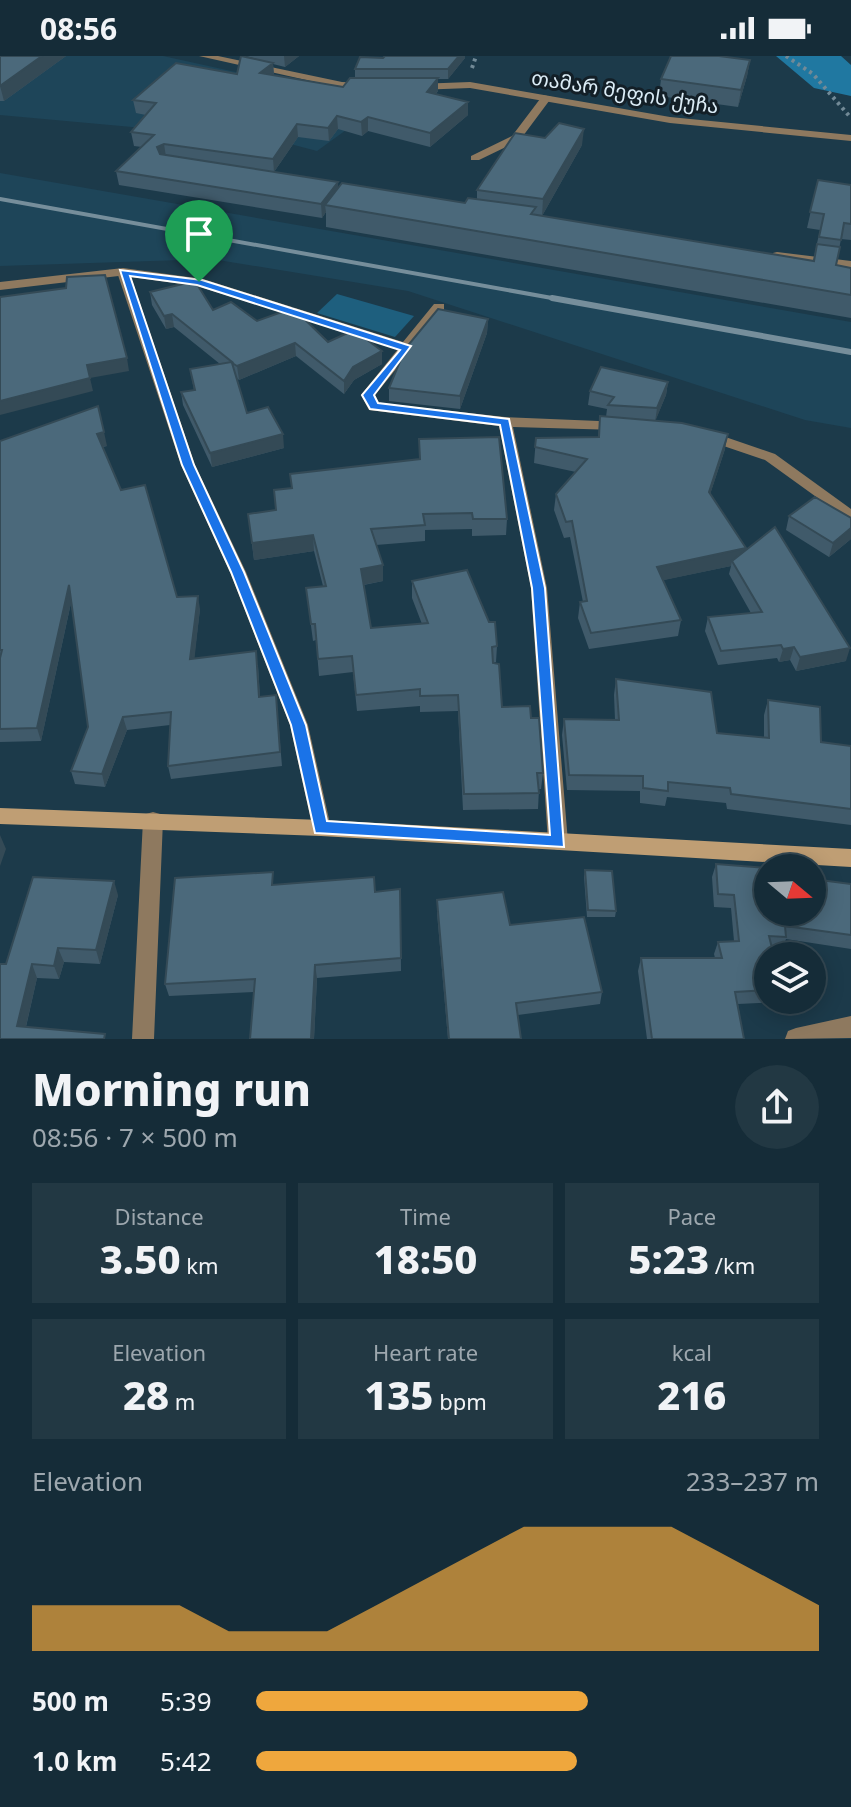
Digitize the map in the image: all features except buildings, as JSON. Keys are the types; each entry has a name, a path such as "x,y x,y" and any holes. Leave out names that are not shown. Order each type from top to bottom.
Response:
{"street":[{"path":"204,56 342,85 374,86"},
{"name":"თამარ მეფის ქუჩა","path":"403,87 470,85 670,120 851,138"},
{"path":"475,158 516,138 547,97"},
{"path":"759,254 851,265"},
{"path":"123,272 188,465 238,572 299,725 321,828"},
{"path":"0,286 123,272 199,282 407,348"},
{"path":"439,307 368,395 374,407 505,422 594,422 639,428"},
{"path":"505,422 539,588 558,842"},
{"path":"685,433 715,437 770,457 851,517"},
{"path":"0,816 321,828 851,858"},
{"path":"143,1039 153,820"},
{"path":"796,1039 851,1027"}],"path":[{"path":"786,56 813,74 851,118"}],"shaded area":[{"path":"0,56 163,56 340,95 371,112 317,151 275,140 0,115"},
{"path":"776,56 841,56 851,65 851,96 814,88"},
{"path":"0,173 851,322 851,428 805,420 408,291 212,259 0,266"},
{"path":"337,294 414,316 395,337 317,313"}],"railway":[{"path":"0,199 563,300"},
{"path":"552,298 851,352"}],"route":[{"path":"123,272 199,282 407,348 368,395 374,407 505,422 539,588 558,842 321,828 299,725 238,572 188,465 123,272"}]}
